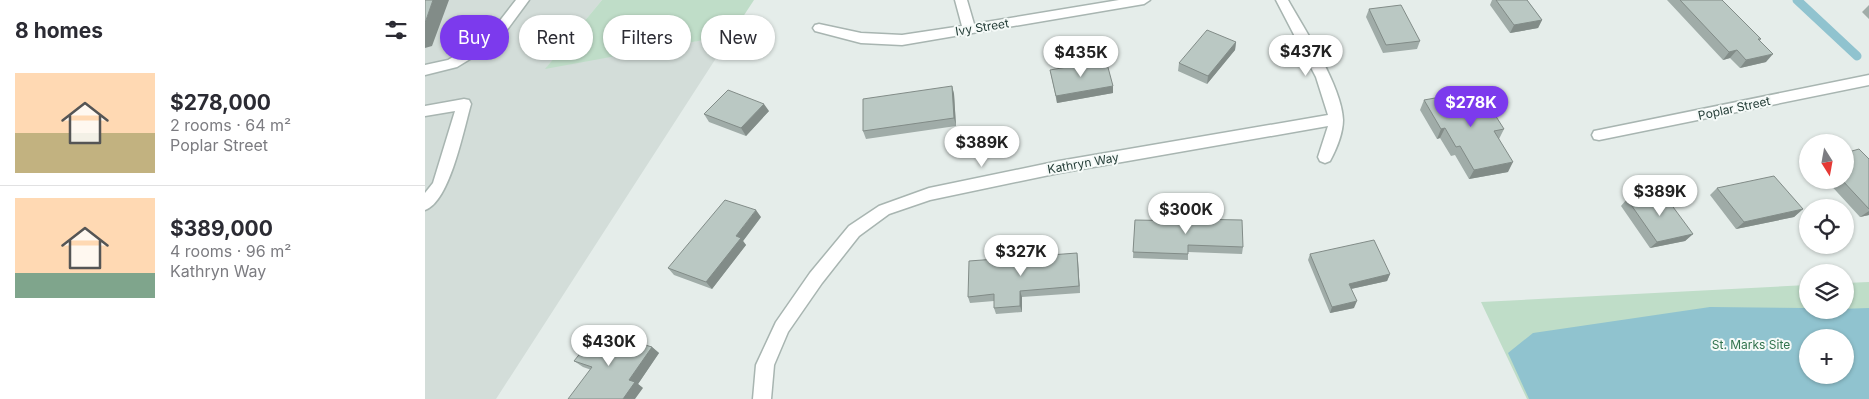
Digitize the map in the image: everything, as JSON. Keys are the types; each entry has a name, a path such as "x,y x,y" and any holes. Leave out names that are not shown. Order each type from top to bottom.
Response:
{"street":[{"path":"425,70 452,64 493,39 523,0"},
{"path":"961,0 969,29"},
{"name":"Ivy Street","path":"819,28 861,38 902,40 1144,0"},
{"path":"1282,0 1332,97 1336,119 1325,157"},
{"name":"Poplar Street","path":"1599,135 1869,80"},
{"path":"425,111 464,104 440,185 425,204"},
{"name":"Kathryn Way","path":"763,399 765,365 782,327 816,278 854,232 884,210 929,194 1050,169 1336,119"}],"shaded area":[{"path":"425,0 602,0 590,15 519,15 519,60 553,60 547,67 603,57 603,60 691,60 691,42 701,40 701,60 715,60 496,399 425,399"}],"green space":[{"path":"602,0 754,0 744,15 701,15 701,40 691,42 691,15 603,15 603,58 545,69 552,60 593,60 593,15 590,15"},
{"name":"St. Marks Site","path":"1869,282 1869,399 1527,399 1481,302 1799,285 1799,319 1854,319 1854,283"}],"water":[{"name":"St. Marks Site","path":"1710,307 1799,308 1799,319 1854,319 1854,308 1869,308 1869,399 1529,399 1508,353 1533,333"}],"building":[{"path":"425,0 433,0 425,23"},
{"path":"1496,0 1527,0 1542,20 1514,25"},
{"path":"1680,0 1722,0 1761,39 1758,39 1773,54 1746,60 1737,50 1729,52"},
{"path":"1401,5 1420,41 1386,45 1369,9"},
{"path":"1207,30 1236,42 1208,76 1179,63"},
{"path":"1106,60 1113,86 1056,96 1050,70"},
{"path":"952,86 954,118 863,131 863,99"},
{"path":"728,90 764,104 741,128 704,114"},
{"path":"1479,90 1504,129 1494,131 1513,162 1474,170 1460,146 1456,147 1445,128 1441,129 1424,100"},
{"path":"1859,149 1869,159 1869,209 1850,189 1854,189 1854,150"},
{"path":"1774,176 1799,204 1799,210 1744,222 1717,188"},
{"path":"1662,192 1693,234 1657,242 1627,199"},
{"path":"725,200 756,210 736,236 741,238 706,282 668,268"},
{"path":"1189,219 1242,220 1243,247 1188,245 1188,254 1133,252 1135,220 1189,221"},
{"path":"1374,240 1390,274 1349,284 1357,301 1332,307 1310,254"},
{"path":"1077,253 1079,286 1020,291 1020,306 994,308 994,294 968,297 969,261"},
{"path":"598,331 652,347 629,380 635,382 623,399 568,399 592,367 574,361"}],"waterway":[{"path":"1797,0 1857,56"}]}
